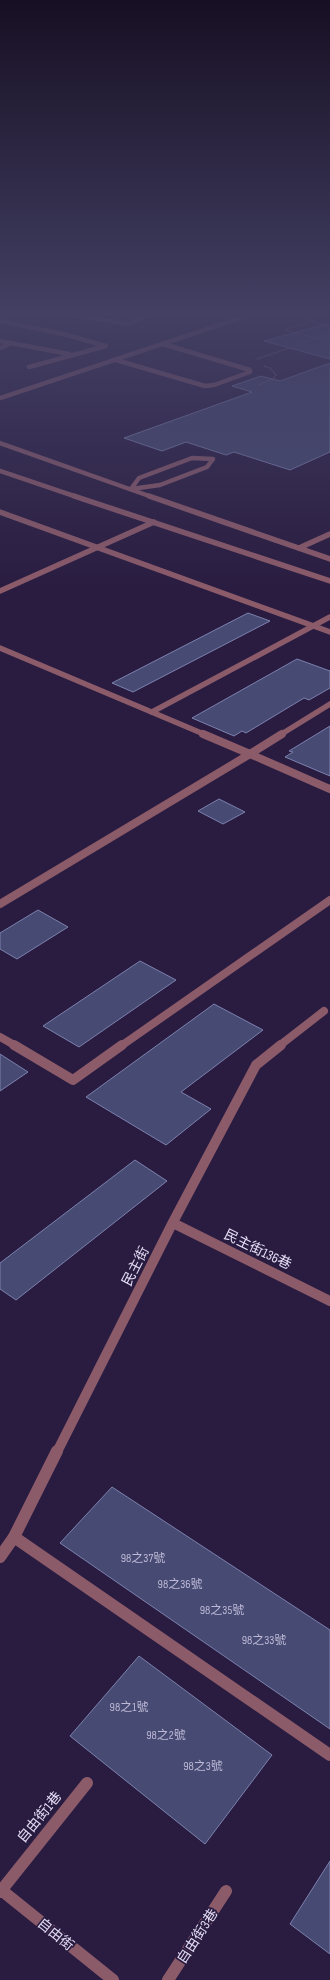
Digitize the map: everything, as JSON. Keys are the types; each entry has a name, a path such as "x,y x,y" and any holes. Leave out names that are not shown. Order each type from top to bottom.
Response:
{"street":[{"path":"0,443 330,559"},
{"path":"192,458 213,459 207,467 160,486 131,489 139,478 192,458"},
{"path":"0,471 330,581"},
{"path":"0,512 330,632"},
{"path":"0,591 154,522"},
{"path":"299,548 330,534"},
{"path":"152,712 330,617"},
{"path":"0,648 330,789"},
{"path":"0,904 250,754 330,704"},
{"path":"0,1037 73,1080 330,900"},
{"name":"民主街","path":"0,1557 14,1537 173,1223 256,1065 324,1011"},
{"name":"民主街136巷","path":"173,1223 330,1301"},
{"path":"14,1537 330,1755"},
{"name":"自由街1巷","path":"1,1890 87,1784"},
{"name":"自由街","path":"1,1890 113,1980"},
{"name":"自由街3巷","path":"168,1980 226,1891"}],"building":[{"path":"215,405 330,405 330,452 290,470 234,452 226,455 186,442 162,451 124,438"},
{"path":"248,613 270,621 133,692 112,683"},
{"path":"297,659 330,671 330,688 309,700 304,698 246,733 242,731 234,736 192,718"},
{"path":"330,726 330,776 285,757 293,752 289,751"},
{"path":"219,799 245,812 223,824 198,811"},
{"path":"38,910 68,927 17,959 0,949 0,933"},
{"path":"140,961 176,980 79,1047 43,1026"},
{"path":"214,1004 263,1030 181,1092 211,1109 166,1145 86,1097"},
{"path":"0,1054 28,1072 0,1091"},
{"path":"135,1160 167,1181 16,1300 0,1289 0,1263"},
{"path":"112,1487 330,1630 330,1729 60,1543"},
{"path":"139,1656 272,1755 205,1844 70,1736"},
{"path":"330,1861 330,1954 290,1924"}]}
